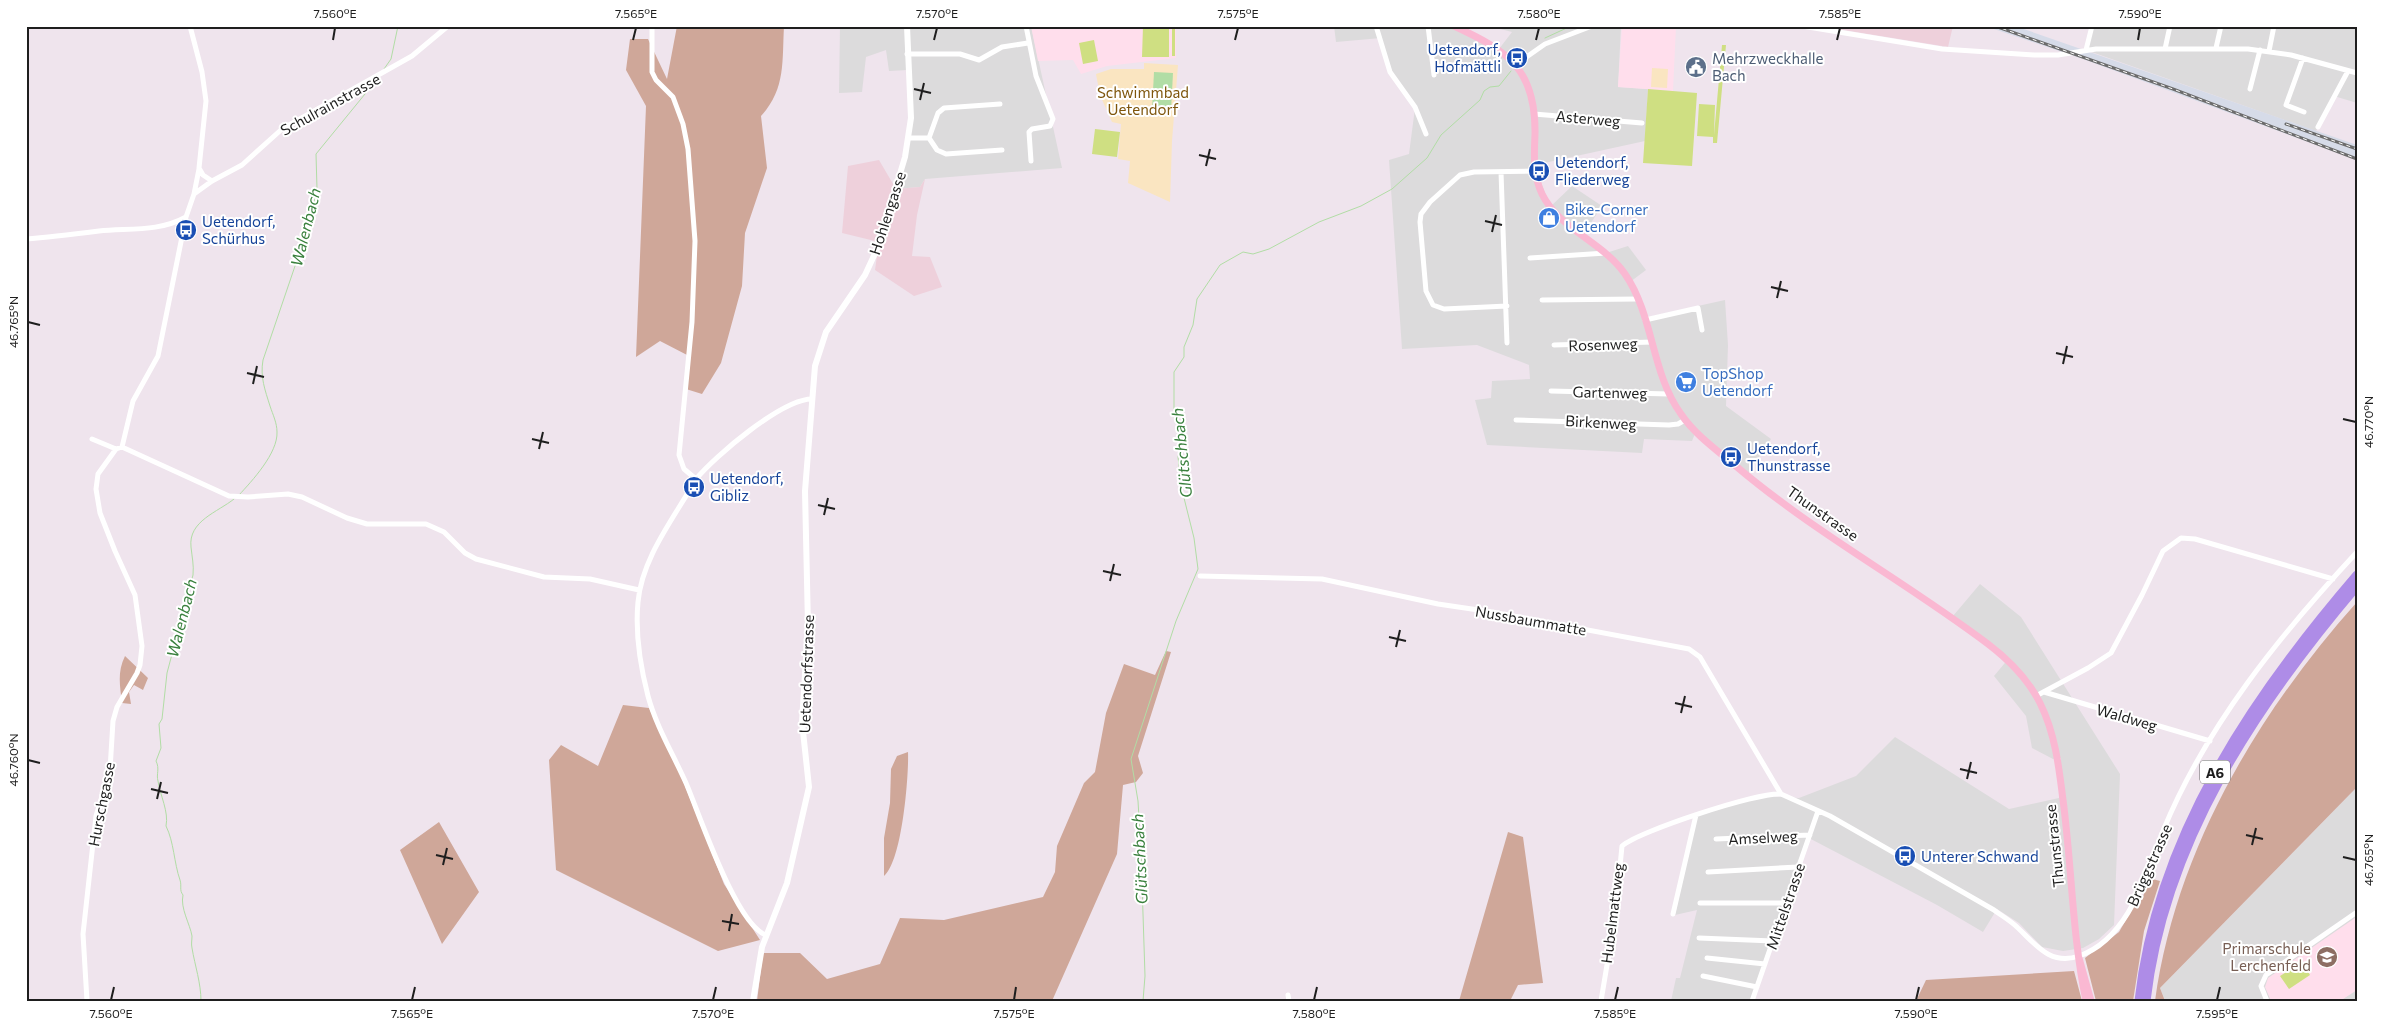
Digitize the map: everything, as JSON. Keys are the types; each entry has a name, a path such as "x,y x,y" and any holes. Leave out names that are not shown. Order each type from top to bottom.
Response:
{"highway":[{"name":"A6","path":"2139,1001 2145,959 2159,902 2178,850 2200,800 2226,752 2262,696 2307,636 2357,575"},
{"name":"A6","path":"2146,1001 2156,943 2167,904 2185,853 2207,803 2233,756 2265,706 2309,645 2357,586"}],"main road":[{"path":"1454,26 1488,42 1516,65"},
{"name":"Thunstrasse","path":"1516,65 1530,90 1534,114 1535,171 1541,191 1550,207 1606,253 1626,274 1638,299 1669,394 1686,420 1708,442 1769,493 1984,640 2012,664 2036,696 2051,730 2058,764 2070,859 2078,956"},
{"path":"2078,956 2078,968 2086,1001"},
{"path":"2078,956 2083,966 2091,1001"}],"street":[{"path":"119,448 133,401 158,356 186,217 194,194 199,168 206,101 202,72 190,26"},
{"name":"Schulrainstrasse","path":"194,194 212,181 242,165 282,129 412,56 448,26"},
{"path":"652,26 652,72 656,80 675,102 683,124 688,149 695,241 694,290 679,455 684,469 696,479"},
{"name":"Hohlengasse","path":"812,400 816,359 826,332 865,275 878,247 909,138 911,112 907,26"},
{"path":"1026,26 1036,76 1053,119 1050,126 1032,129 1029,132 1031,161"},
{"path":"1376,26 1390,72 1415,108 1426,134"},
{"path":"1428,26 1434,75"},
{"path":"1516,65 1545,44 1592,26"},
{"path":"1802,26 1886,41 1961,51 2047,55 2086,50 2166,48 2260,50 2303,58 2357,73"},
{"path":"2086,50 2092,26"},
{"path":"2166,48 2170,26"},
{"path":"2216,48 2221,26"},
{"path":"2269,51 2274,26"},
{"path":"907,54 956,54 976,60 1002,47 1028,43"},
{"path":"2250,89 2260,50"},
{"path":"2303,58 2286,105 2304,112"},
{"path":"2318,127 2348,71"},
{"path":"928,138 938,114 944,108 1000,104"},
{"name":"Asterweg","path":"1534,114 1642,123"},
{"path":"909,138 928,138"},
{"path":"928,138 937,150 946,154 1002,150"},
{"path":"199,168 202,175 212,181"},
{"path":"1506,306 1444,309 1433,305 1426,291 1420,229 1421,214 1456,178 1468,172 1535,171"},
{"path":"1501,172 1508,343"},
{"path":"26,239 99,231 149,229 177,222 186,217"},
{"path":"177,222 184,230"},
{"path":"1530,258 1606,253"},
{"path":"1542,300 1638,299"},
{"path":"1645,320 1698,308 1702,330"},
{"name":"Rosenweg","path":"1554,345 1652,342"},
{"name":"Gartenweg","path":"1551,391 1669,394"},
{"path":"766,935 755,929 722,875 692,797 652,708 638,641 639,590 655,550 696,479 714,459 736,441 795,402 812,400"},
{"name":"Uetendorfstrasse","path":"752,1001 759,960 766,935 787,883 809,787 802,722 808,634 805,510 806,459 812,400"},
{"name":"Birkenweg","path":"1516,420 1669,425 1678,424 1686,420"},
{"path":"92,439 119,448 224,494 237,497 288,494 302,497 347,518 368,524 391,526 426,524 444,532 465,553 476,559 544,577 590,579 639,590"},
{"name":"Hurschgasse","path":"86,1001 82,934 95,824 110,770 113,721 117,707 137,673 142,646 135,595 103,520 96,489 98,474 119,448"},
{"path":"2036,696 2088,668 2114,649 2142,596 2160,555 2168,546 2181,538 2195,539 2333,579"},
{"name":"Brüggstrasse","path":"2078,956 2106,938 2131,908 2143,885 2168,821 2210,742 2265,660 2357,552"},
{"name":"Nussbaummatte","path":"1200,576 1322,579 1438,604 1492,612 1689,649 1700,657 1781,794"},
{"name":"Waldweg","path":"2044,692 2210,742"},
{"path":"1673,914 1696,815 1752,797 1781,794 1830,816 2003,916 2046,954 2060,958 2078,956"},
{"name":"Mittelstrasse","path":"1752,1001 1818,811"},
{"name":"Hubelmattweg","path":"1601,1001 1615,917 1622,846 1696,815"},
{"name":"Amselweg","path":"1716,839 1810,834"},
{"path":"1708,872 1798,867"},
{"path":"1700,903 1786,902"},
{"path":"2267,1001 2261,986 2266,975 2357,912"},
{"path":"1700,938 1773,942"},
{"path":"1707,958 1765,964"},
{"path":"1703,976 1757,987"}],"shaded area":[{"path":"677,26 784,26 779,85 769,106 761,116 767,168 745,233 742,286 721,363 702,394 686,389 689,356 660,341 636,357 646,106 626,70 630,39 648,39 667,79"},
{"path":"840,26 1031,26 1062,168 925,179 920,187 896,189 909,138 908,70 889,71 886,50 866,57 862,92 839,93"},
{"path":"1031,26 1176,26 1176,58 1107,66 1081,74 1073,60 1038,61"},
{"path":"1143,26 1169,26 1169,57 1142,57"},
{"path":"1172,26 1175,26 1175,56 1172,56"},
{"path":"1334,26 1454,26 1499,49 1512,32 1489,26 1621,26 1618,87 1648,89 1645,141 1535,165 1550,207 1572,186 1602,206 1583,235 1606,253 1628,246 1646,270 1630,282 1644,318 1725,300 1728,345 1726,406 1771,439 1747,475 1696,431 1692,441 1644,439 1642,453 1487,445 1475,400 1491,398 1492,381 1530,379 1529,365 1477,345 1402,349 1389,160 1409,154 1415,108 1396,83 1381,38 1336,42"},
{"path":"1622,26 1676,26 1673,91 1618,87"},
{"path":"1819,26 1953,26 1948,47"},
{"path":"1985,26 2015,26 2357,145 2357,160 2083,59"},
{"path":"2092,26 2357,26 2357,103 2334,96 2316,131 2086,50"},
{"path":"1094,40 1098,61 1083,64 1079,43"},
{"path":"1722,45 1726,45 1717,143 1713,143 1713,137 1697,136 1699,104 1715,105 1714,135"},
{"path":"1154,72 1173,73 1171,111 1152,110"},
{"path":"1648,89 1697,93 1692,166 1643,163"},
{"path":"1095,129 1120,132 1117,157 1092,154"},
{"path":"879,160 896,189 920,187 925,179 917,215 912,256 930,257 942,287 914,296 875,270 879,242 842,233 848,166"},
{"path":"1980,584 2021,617 2120,774 2114,925 2099,939 2083,948 2063,951 2042,947 2019,923 1997,909 1983,932 1937,905 1807,837 1750,1001 1671,1001 1676,978 1680,978 1697,910 1675,915 1697,816 1763,796 1799,798 1856,776 1895,737 2009,809 2059,798 2061,758 2053,759 2032,748 2026,716 1994,676 2009,658 1953,616"},
{"path":"2357,602 2357,787 2160,988 2165,1001 2155,1001 2166,945 2181,891 2202,838 2226,787 2286,690 2320,645"},
{"path":"1166,651 1171,652 1138,756 1143,773 1136,782 1123,785 1117,854 1052,1001 757,1001 763,953 800,953 827,979 880,964 900,918 944,920 1043,897 1055,872 1057,846 1084,783 1095,772 1106,713 1124,664 1155,675"},
{"path":"125,656 148,678 143,690 134,685 129,692 131,704 122,703 120,673"},
{"path":"623,705 649,708 683,781 724,884 760,940 718,951 556,870 549,760 561,745 598,766"},
{"path":"908,752 906,798 900,837 890,868 884,876 884,838 890,803 891,769 897,756"},
{"path":"2357,787 2357,1001 2165,1001 2160,988"},
{"path":"439,822 479,892 442,944 400,850"},
{"path":"1508,832 1523,837 1543,983 1518,985 1510,1001 1459,1001"},
{"path":"2149,878 2160,881 2144,931 2133,1001 2096,1001 2085,958 2119,932 2138,899 2142,900"},
{"name":"Primarschule Lerchenfeld","path":"2355,918 2357,921 2357,990 2340,1001 2271,1001 2265,987 2268,978"},
{"path":"2302,962 2310,975 2289,989 2280,976"},
{"path":"2074,971 2082,1001 1916,1001 1926,980"}],"green space":[{"name":"Schwimmbad Uetendorf","path":"1144,63 1178,65 1172,141 1170,202 1128,183 1130,161 1118,159 1121,124 1112,122 1100,95 1096,74 1111,69 1144,69"},
{"path":"1652,68 1668,69 1667,88 1651,87"}],"waterway":[{"path":"384,69 391,59 398,26"},
{"name":"Glütschbach","path":"1545,38 1571,26"},
{"name":"Glütschbach","path":"1143,1001 1145,976 1141,852 1138,801 1131,759 1176,621 1198,569 1194,538 1182,490 1178,457 1181,445 1174,411 1174,372 1184,357 1184,347 1193,325 1197,299 1220,265 1243,252 1253,254 1269,249 1319,222 1361,206 1392,189 1427,158 1441,135 1480,100 1484,91 1490,87 1499,86 1511,71"},
{"name":"Walenbach","path":"239,495 263,466 276,440 276,425 266,394 262,366 309,225 317,189 316,154 374,83"},
{"name":"Walenbach","path":"201,1001 192,936 184,911 181,882 166,826 167,821 159,786 156,761 161,748 159,724 162,719 167,673 193,575 191,538 194,530 205,518 234,499"}],"railway":[{"path":"1995,26 2173,89 2357,159"},
{"path":"2286,124 2357,149"}],"place":[{"name":"Uetendorf, Hofmättli","path":"1517,58"},
{"name":"Mehrzweckhalle Bach","path":"1696,67"},
{"name":"Uetendorf, Fliederweg","path":"1539,171"},
{"name":"Bike-Corner Uetendorf","path":"1549,218"},
{"name":"Uetendorf, Schürhus","path":"186,230"},
{"name":"TopShop Uetendorf","path":"1686,382"},
{"name":"Uetendorf, Thunstrasse","path":"1731,457"},
{"name":"Uetendorf, Gibliz","path":"694,487"},
{"name":"Unterer Schwand","path":"1905,856"},
{"name":"Primarschule Lerchenfeld","path":"2327,957"}]}
